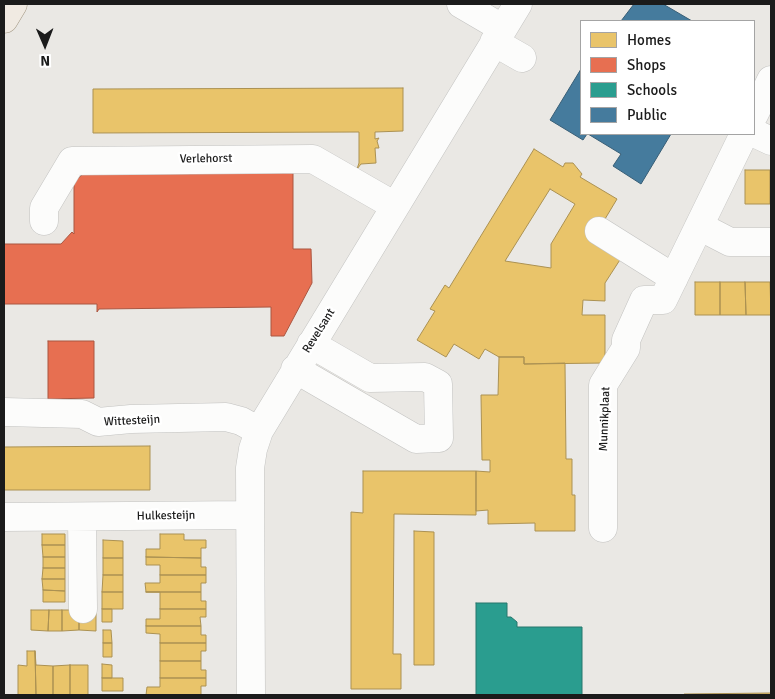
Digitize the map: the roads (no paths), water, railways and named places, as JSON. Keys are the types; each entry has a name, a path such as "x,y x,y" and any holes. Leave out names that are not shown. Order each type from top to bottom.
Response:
{"main road":[{"path":"4,19 13,4"}],"street":[{"path":"461,4 522,58"},
{"name":"Revelsant","path":"251,695 250,515 252,456 260,431 295,369 518,4"},
{"path":"755,113 771,80"},
{"path":"755,133 771,141"},
{"name":"Munnikplaat","path":"604,528 603,385 626,348 626,340 644,300 663,300 744,135"},
{"name":"Verlehorst","path":"44,221 44,208 72,161 313,159 325,171 395,206"},
{"path":"699,226 730,242 771,242"},
{"path":"599,231 674,278"},
{"path":"295,369 416,439 439,438 438,384 425,377 370,378 311,344"},
{"name":"Wittesteijn","path":"4,412 82,414 98,422 131,419 226,417 241,421 260,431"},
{"name":"Hulkesteijn","path":"4,517 250,515"},
{"path":"82,517 83,609"}]}
